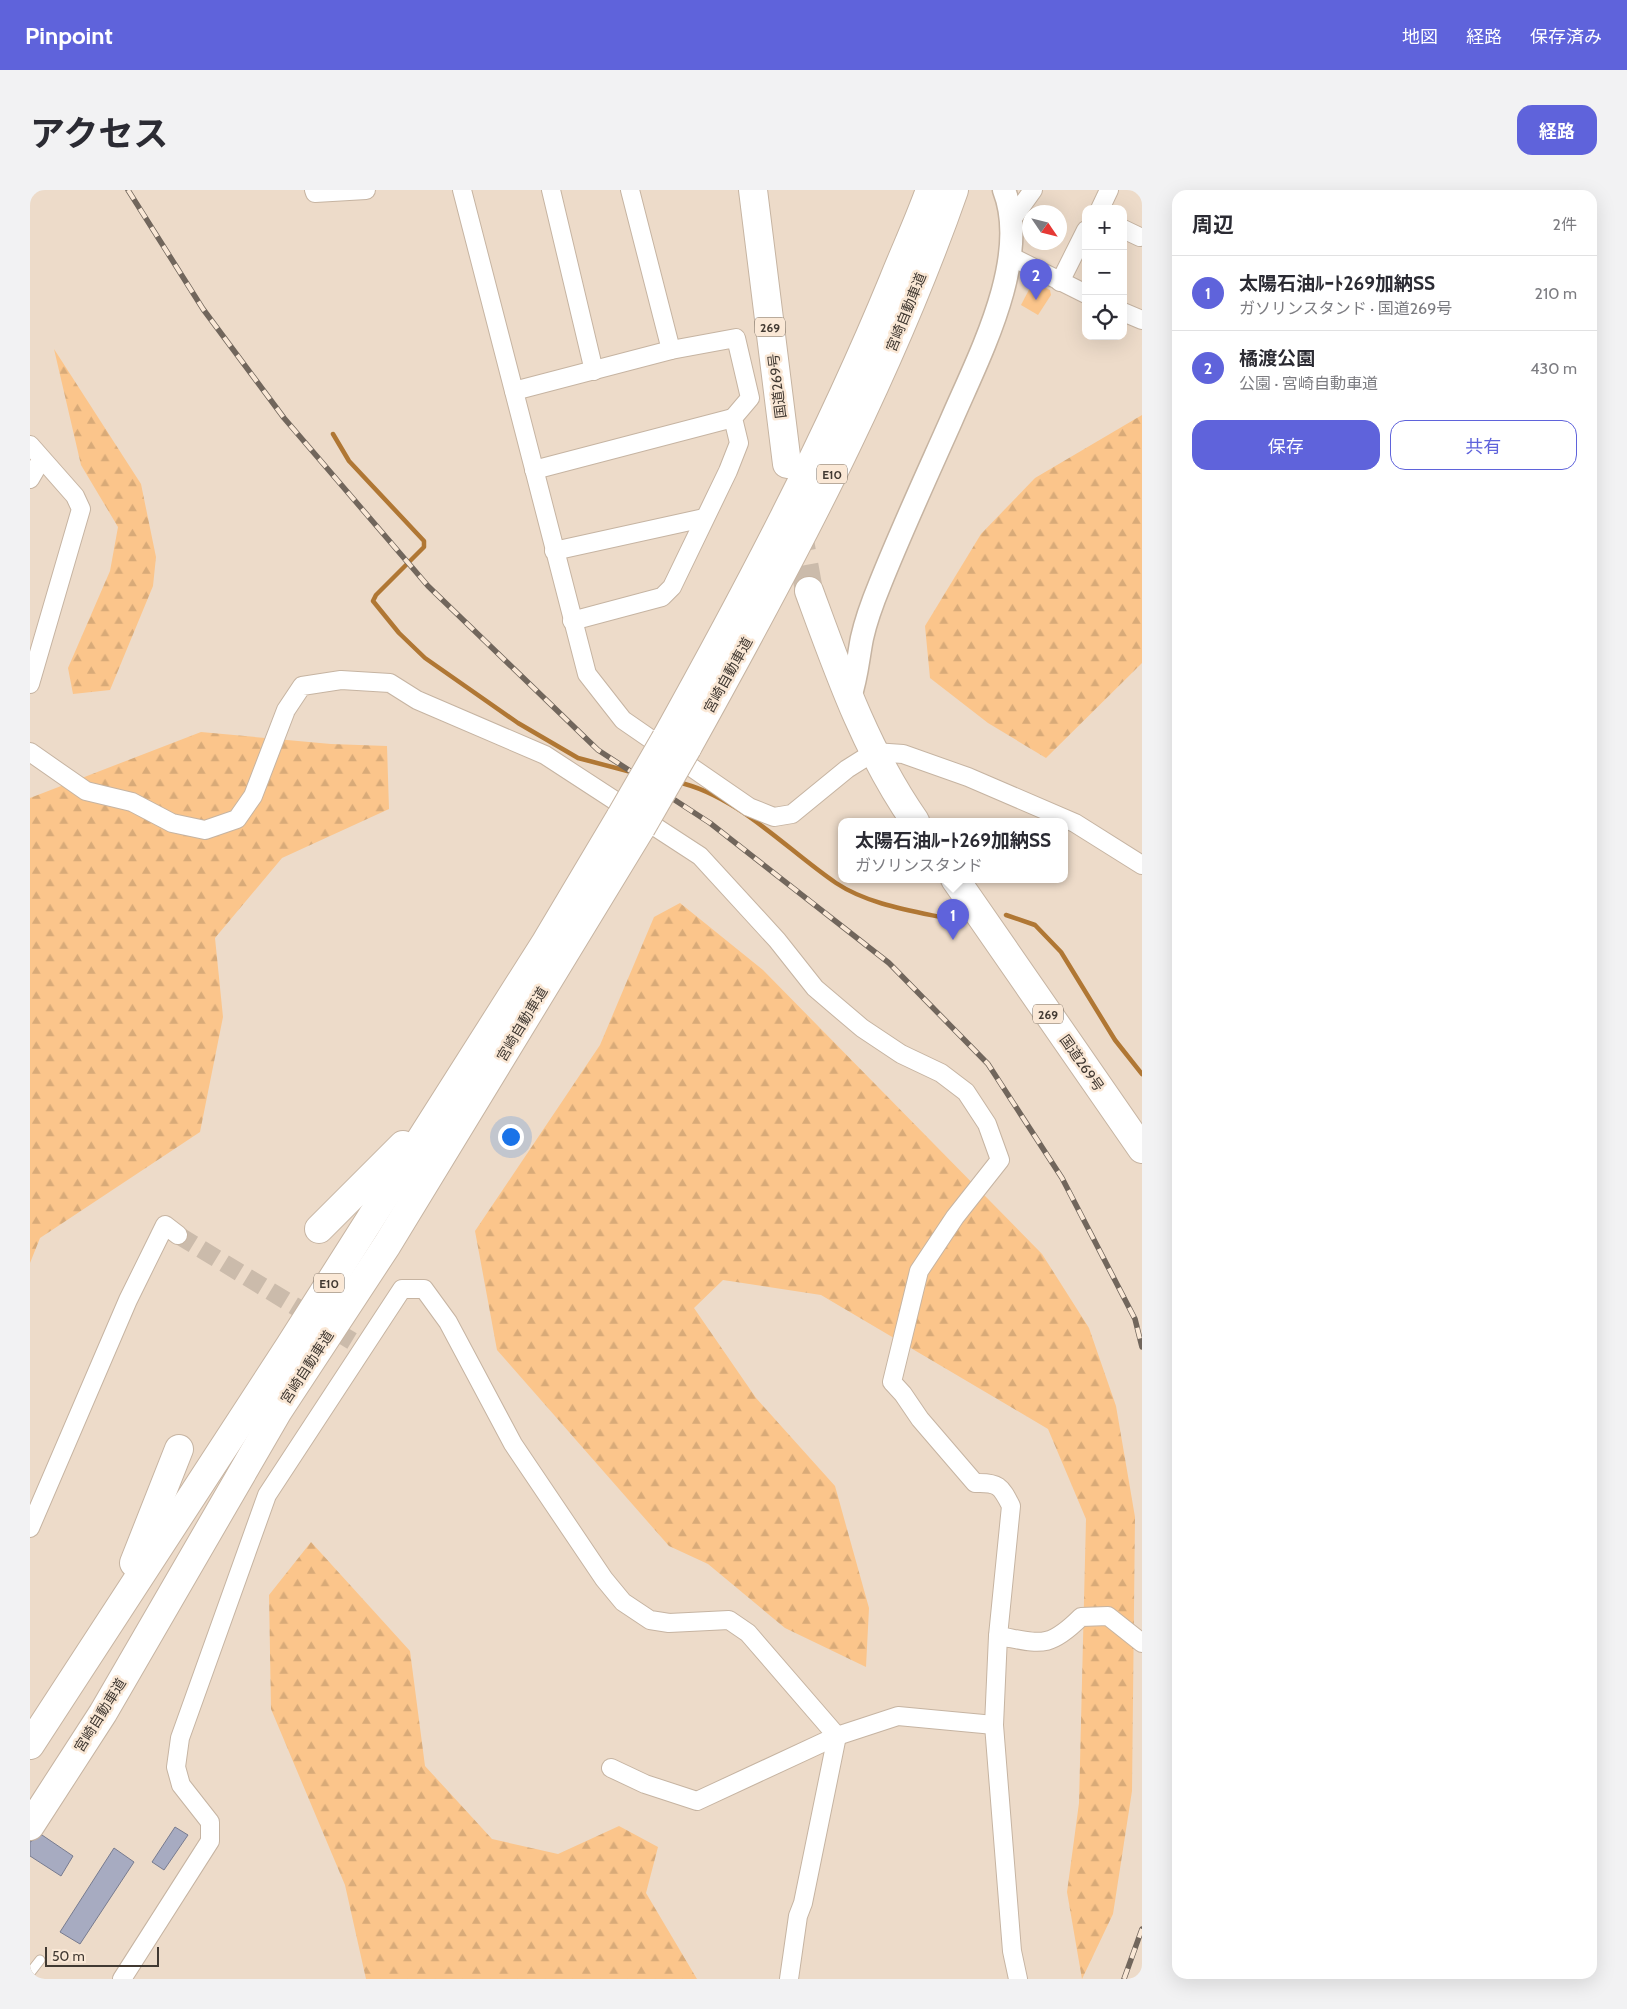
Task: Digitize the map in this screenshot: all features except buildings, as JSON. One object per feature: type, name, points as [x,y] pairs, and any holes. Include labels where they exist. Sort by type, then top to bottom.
[{"type":"highway","name":"国道269号","points":[[753,190],[786,464]]},
{"type":"highway","name":"宮崎自動車道","points":[[677,743],[738,608],[805,478],[867,343],[930,190]]},
{"type":"highway","name":"宮崎自動車道","points":[[30,1826],[103,1713],[278,1411],[397,1228],[677,743],[759,618],[825,489],[889,353],[954,190]]},
{"type":"highway","points":[[809,591],[850,697],[874,752],[913,818]]},
{"type":"highway","name":"宮崎自動車道","points":[[30,1745],[289,1347],[436,1112],[546,942],[631,822]]},
{"type":"highway","name":"国道269号","points":[[958,883],[1142,1149]]},
{"type":"highway","points":[[319,1229],[436,1112]]},
{"type":"highway","points":[[111,1620],[179,1449]]},
{"type":"street","points":[[314,190],[315,193],[366,190]]},
{"type":"street","points":[[462,190],[587,674],[623,720],[749,807],[774,817],[792,814],[846,768],[874,752],[903,754],[968,777],[1063,818]]},
{"type":"street","points":[[550,190],[594,371]]},
{"type":"street","points":[[630,190],[671,350]]},
{"type":"street","points":[[850,697],[856,679],[862,637],[880,586],[997,312],[1010,256],[1010,222],[1004,190]]},
{"type":"street","points":[[1010,222],[1033,190]]},
{"type":"street","points":[[1102,205],[1109,190]]},
{"type":"street","points":[[1127,231],[1140,237]]},
{"type":"street","points":[[1060,282],[1082,238]]},
{"type":"street","points":[[1010,256],[1082,292]]},
{"type":"street","points":[[1127,314],[1142,320]]},
{"type":"street","points":[[514,391],[671,350],[736,338],[750,398],[733,418],[534,470]]},
{"type":"street","points":[[572,621],[662,597],[672,587],[728,471],[739,443],[733,418]]},
{"type":"street","points":[[30,445],[41,460],[75,496],[81,509],[30,684]]},
{"type":"street","points":[[30,479],[41,460]]},
{"type":"street","points":[[554,551],[704,518]]},
{"type":"street","points":[[30,752],[86,791],[132,802],[172,823],[205,830],[237,818],[253,796],[286,710],[302,686],[341,680],[390,683],[417,700],[545,755],[700,856],[777,940],[814,988],[862,1028],[901,1054],[941,1073],[966,1092],[987,1124],[1000,1160],[955,1217],[919,1271],[892,1382],[903,1394],[920,1419],[975,1483],[992,1482],[1002,1489],[1011,1506],[998,1636],[994,1725],[1012,1950],[1018,1979]]},
{"type":"street","points":[[1068,820],[1142,865]]},
{"type":"street","points":[[30,1528],[128,1300],[165,1225],[178,1234]]},
{"type":"street","points":[[122,1979],[210,1840],[210,1822],[181,1785],[176,1767],[179,1748],[267,1495],[358,1345],[402,1289],[424,1289],[448,1322],[513,1444],[604,1579],[624,1602],[650,1620],[669,1623],[729,1620],[748,1633],[837,1736]]},
{"type":"street","points":[[998,1636],[1040,1643],[1062,1636],[1081,1617],[1108,1616],[1142,1643]]},
{"type":"street","points":[[611,1768],[645,1784],[698,1801],[837,1736],[898,1716],[994,1725]]},
{"type":"street","points":[[789,1979],[798,1916],[803,1903],[837,1736]]},
{"type":"lane","points":[[30,1973],[40,1960]]},
{"type":"green space","points":[[1033,282],[1050,290],[1051,295],[1038,315],[1021,305]]},
{"type":"green space","points":[[54,349],[141,484],[156,557],[153,586],[110,690],[73,694],[68,668],[110,571],[118,527],[81,465]]},
{"type":"green space","points":[[1142,415],[1142,663],[1046,758],[988,723],[930,678],[925,626],[981,534],[1035,478]]},
{"type":"green space","points":[[201,732],[331,744],[387,746],[389,809],[282,858],[215,938],[223,1017],[200,1132],[40,1238],[30,1263],[30,798]]},
{"type":"green space","points":[[680,903],[763,970],[1042,1254],[1089,1328],[1116,1406],[1135,1517],[1132,1791],[1113,1914],[1082,1979],[1067,1892],[1079,1803],[1086,1519],[1048,1429],[821,1295],[723,1280],[694,1308],[756,1398],[835,1486],[869,1608],[866,1667],[785,1628],[708,1564],[669,1546],[497,1350],[475,1231],[600,1045],[654,917]]},
{"type":"green space","points":[[311,1542],[410,1651],[425,1766],[492,1839],[558,1854],[619,1826],[658,1847],[646,1893],[697,1979],[366,1979],[345,1885],[271,1709],[269,1595]]},
{"type":"waterway","points":[[333,434],[349,461],[424,541],[424,547],[376,595],[373,601],[399,633],[425,658],[518,723],[578,758],[635,773]]},
{"type":"waterway","points":[[677,782],[720,798],[760,825],[836,883],[850,891],[865,898],[898,908],[963,922]]},
{"type":"waterway","points":[[1006,915],[1035,925],[1061,952],[1115,1040],[1142,1074]]},
{"type":"tunnel","points":[[797,524],[809,591]]},
{"type":"tunnel","points":[[178,1235],[352,1341]]},
{"type":"railway","points":[[128,190],[203,309],[284,418],[428,586],[598,750],[710,823],[889,963],[988,1064],[1062,1178],[1135,1319],[1142,1347]]},
{"type":"railway","points":[[1124,1979],[1142,1929]]},
{"type":"place","name":"橘渡公園","points":[[1036,300]]},
{"type":"place","name":"太陽石油ﾙｰﾄ269加納SS","points":[[953,940]]}]
